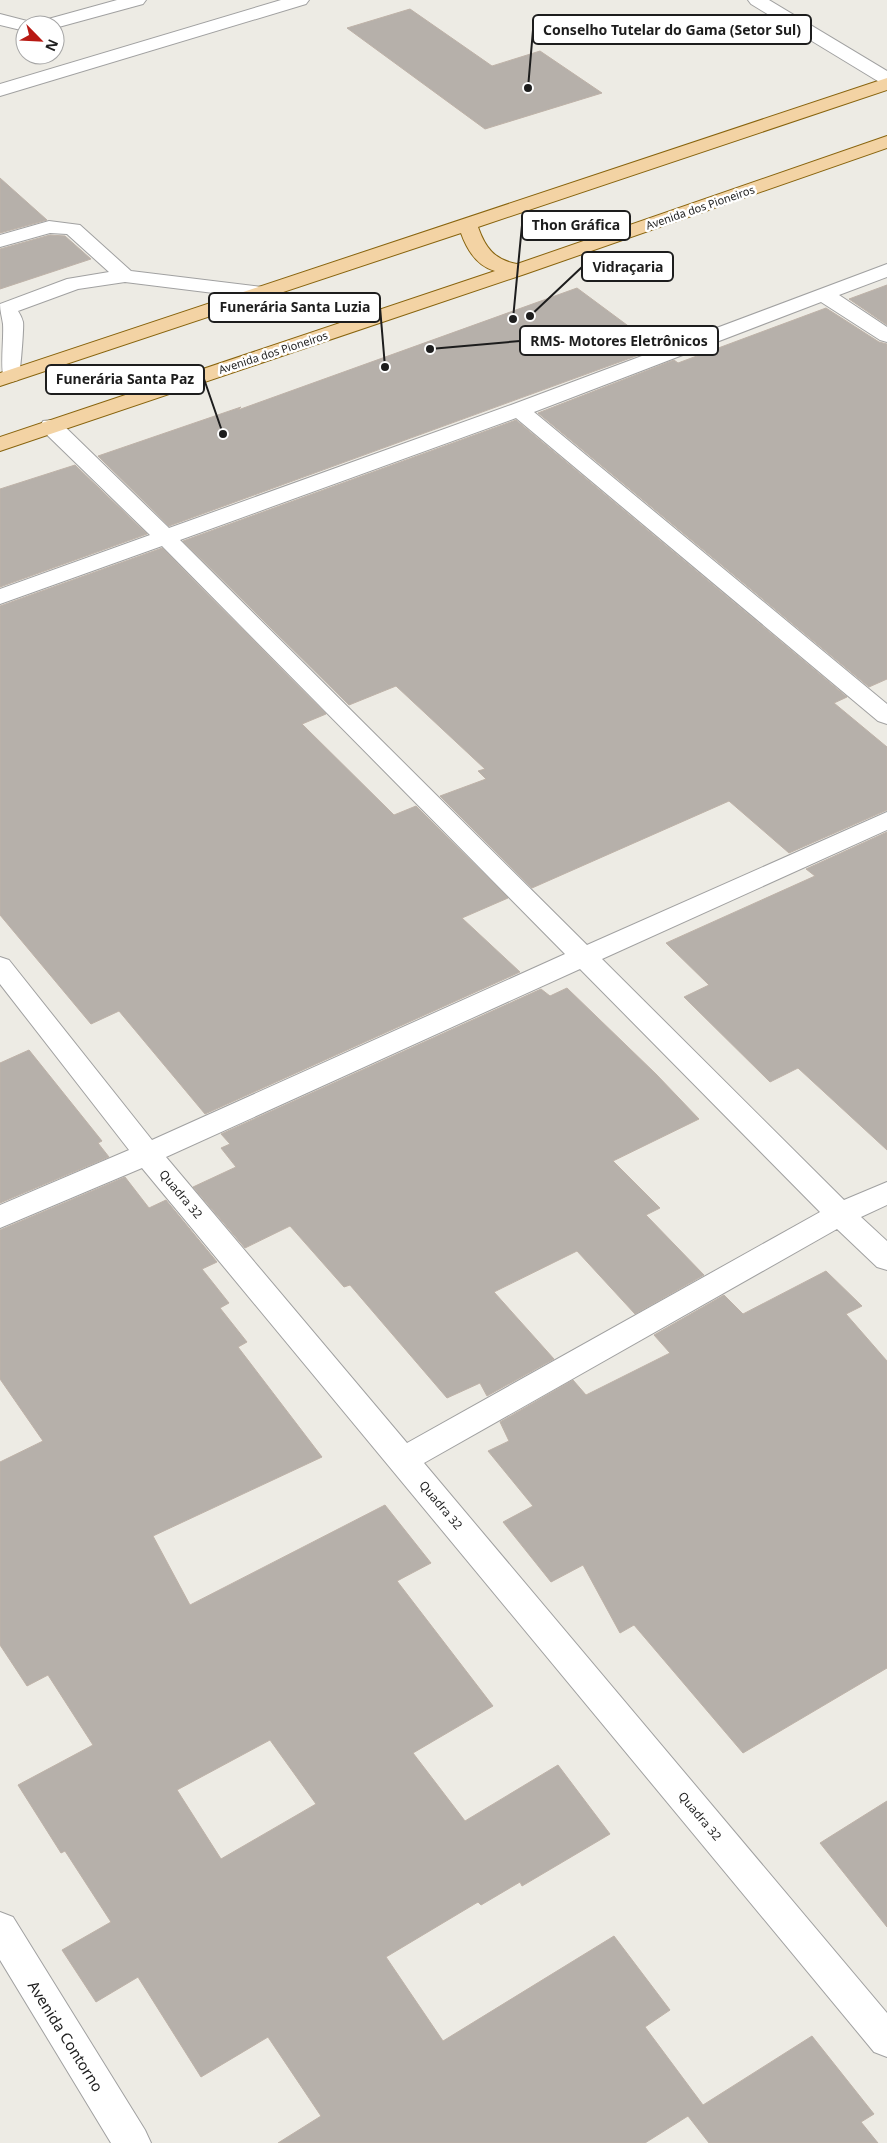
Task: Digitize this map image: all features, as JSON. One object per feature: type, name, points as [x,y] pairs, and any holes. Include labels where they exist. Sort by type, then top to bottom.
[{"type":"main road","points":[[5,378],[887,84]]},
{"type":"main road","name":"Avenida dos Pioneiros","points":[[0,444],[518,270],[887,142]]},
{"type":"main road","points":[[468,224],[473,241],[483,258],[501,268],[518,270]]},
{"type":"street","points":[[65,20],[137,0]]},
{"type":"street","points":[[0,90],[300,0]]},
{"type":"street","points":[[757,0],[887,79]]},
{"type":"street","points":[[0,19],[15,23]]},
{"type":"street","points":[[0,242],[49,226],[73,229],[124,276]]},
{"type":"street","points":[[0,598],[519,410],[887,270]]},
{"type":"street","points":[[5,378],[13,323],[3,305],[74,283],[124,276],[263,293]]},
{"type":"street","points":[[824,295],[887,336]]},
{"type":"street","points":[[519,410],[887,716]]},
{"type":"street","points":[[51,426],[586,957],[840,1214],[887,1258]]},
{"type":"street","points":[[0,1217],[147,1154],[887,820]]},
{"type":"street","name":"Quadra 32","points":[[0,966],[147,1154],[887,2040]]},
{"type":"street","points":[[403,1460],[840,1214],[887,1193]]},
{"type":"street","name":"Avenida Contorno","points":[[0,1928],[132,2143]]},
{"type":"building","points":[[410,9],[492,66],[540,51],[602,93],[485,129],[347,28]]},
{"type":"building","points":[[0,178],[47,220],[0,233]]},
{"type":"building","points":[[50,235],[65,236],[91,259],[0,289],[0,249]]},
{"type":"building","points":[[887,285],[887,325],[849,299]]},
{"type":"building","points":[[577,288],[658,348],[169,526],[98,456],[241,407],[238,410]]},
{"type":"building","points":[[826,308],[879,342],[887,344],[887,679],[869,687],[538,413],[674,360],[678,363]]},
{"type":"building","points":[[516,420],[847,697],[834,703],[887,747],[887,810],[789,853],[729,801],[532,888],[440,796],[486,779],[478,771],[485,769],[396,686],[349,705],[183,541]]},
{"type":"building","points":[[75,465],[147,534],[0,587],[0,489]]},
{"type":"building","points":[[162,548],[326,714],[302,724],[394,815],[416,806],[508,898],[462,918],[520,972],[205,1114],[119,1011],[91,1024],[0,915],[0,606]]},
{"type":"building","points":[[887,832],[887,1150],[798,1068],[770,1082],[684,997],[709,985],[666,943],[815,876],[806,869]]},
{"type":"building","points":[[567,988],[656,1074],[699,1119],[613,1161],[660,1208],[646,1215],[704,1275],[635,1314],[577,1251],[494,1292],[554,1359],[487,1396],[480,1383],[447,1398],[350,1285],[344,1287],[290,1226],[245,1248],[193,1187],[236,1167],[221,1148],[230,1144],[221,1134],[541,989],[550,996]]},
{"type":"building","points":[[29,1050],[102,1141],[98,1143],[109,1157],[0,1203],[0,1063]]},
{"type":"building","points":[[125,1177],[149,1208],[166,1200],[217,1262],[202,1269],[229,1303],[220,1308],[247,1342],[238,1347],[322,1457],[153,1536],[190,1605],[385,1505],[431,1563],[397,1581],[493,1706],[413,1753],[465,1821],[558,1765],[610,1834],[522,1886],[520,1882],[481,1905],[478,1902],[386,1957],[443,2041],[614,1936],[670,2010],[645,2027],[703,2105],[812,2036],[874,2114],[861,2122],[878,2143],[709,2143],[688,2116],[645,2143],[278,2143],[321,2116],[268,2037],[201,2077],[138,1977],[96,2002],[62,1950],[111,1922],[65,1851],[61,1853],[18,1785],[93,1745],[48,1675],[27,1686],[0,1645],[0,1462],[43,1441],[0,1379],[0,1230]],"holes":[[[270,1740],[316,1804],[221,1859],[177,1790]]]},
{"type":"building","points":[[826,1271],[862,1306],[846,1314],[887,1361],[887,1668],[743,1753],[634,1625],[620,1633],[583,1565],[551,1582],[503,1522],[533,1506],[488,1451],[509,1441],[500,1422],[573,1380],[586,1395],[670,1353],[654,1335],[724,1295],[743,1314]]},
{"type":"building","points":[[887,1801],[887,1927],[820,1843]]},
{"type":"place","name":"Conselho Tutelar do Gama (Setor Sul)","points":[[528,88]]},
{"type":"place","name":"Vidraçaria","points":[[530,316]]},
{"type":"place","name":"Thon Gráfica","points":[[513,319]]},
{"type":"place","name":"RMS- Motores Eletrônicos","points":[[430,349]]},
{"type":"place","name":"Funerária Santa Luzia","points":[[385,367]]},
{"type":"place","name":"Funerária Santa Paz","points":[[223,434]]}]
